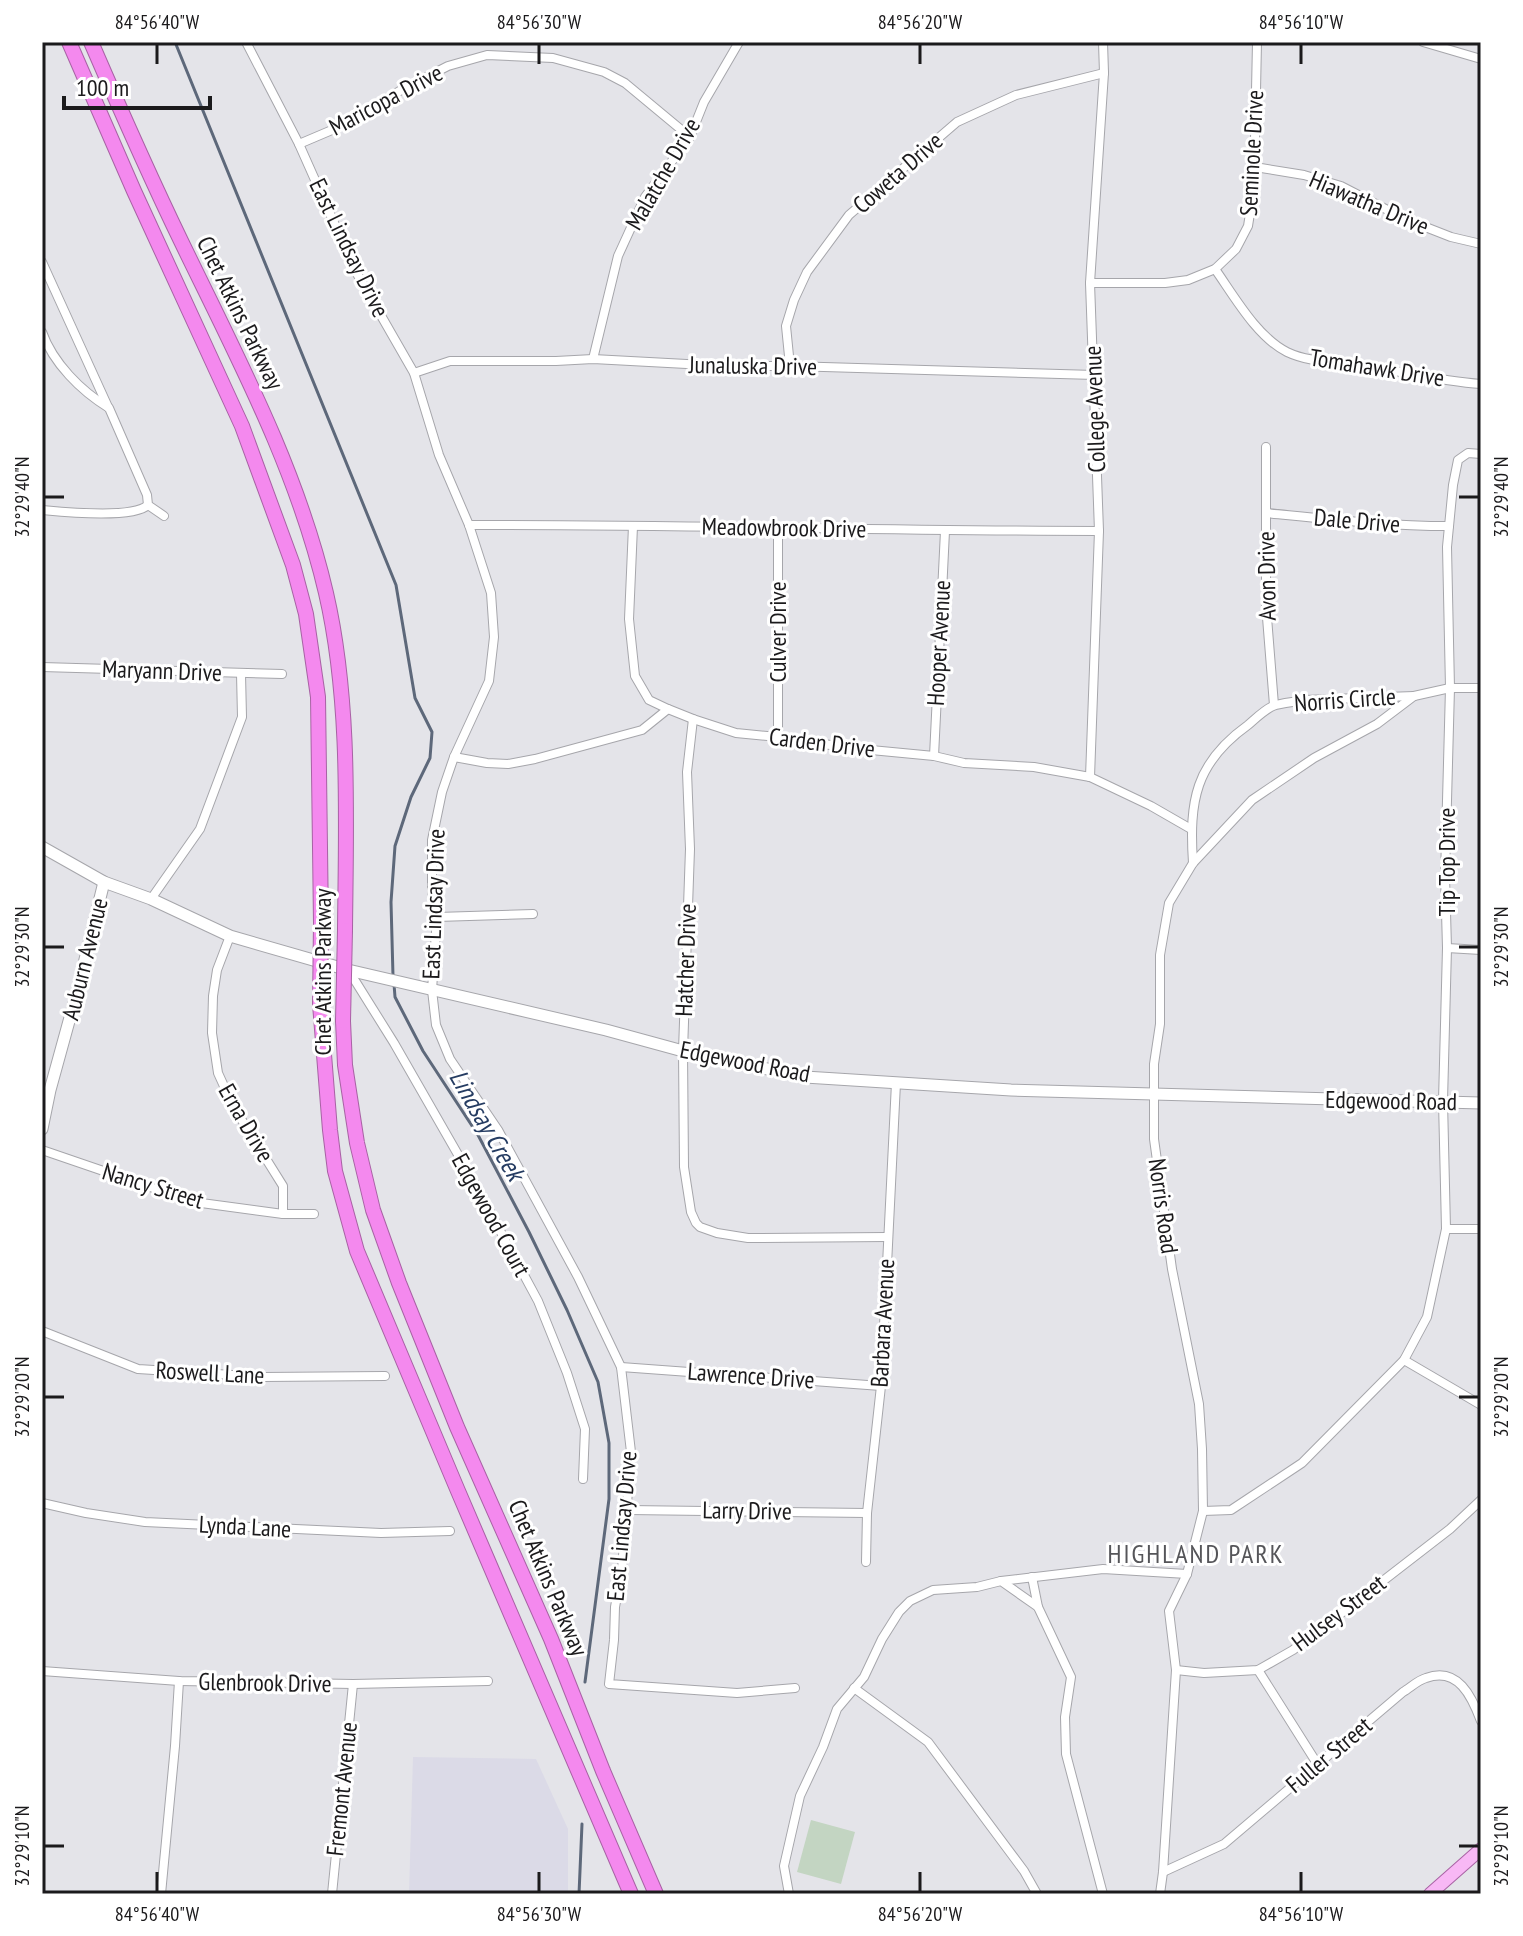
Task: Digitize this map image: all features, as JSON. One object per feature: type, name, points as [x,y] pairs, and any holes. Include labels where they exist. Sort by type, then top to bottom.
[{"type":"highway","name":"Chet Atkins Parkway","points":[[69,42],[242,426],[293,565],[306,614],[318,697],[320,1004],[330,1130],[335,1171],[357,1251],[630,1894]]},
{"type":"highway","name":"Chet Atkins Parkway","points":[[91,42],[179,238],[281,451],[326,593],[336,648],[344,737],[345,1065],[357,1143],[373,1210],[457,1427],[551,1639],[656,1894]]},
{"type":"highway","points":[[630,1831],[663,1894]]},
{"type":"main road","points":[[1430,1894],[1481,1849]]},
{"type":"street","name":"East Lindsay Drive","points":[[246,42],[299,144],[356,272],[414,373],[439,455],[469,525],[491,593],[494,637],[489,681],[454,757],[442,792],[432,840],[432,891],[437,917],[432,990],[436,1025],[450,1059],[513,1157],[578,1277],[621,1367],[631,1452],[628,1510],[609,1684],[737,1693],[795,1688]]},
{"type":"street","name":"Malatche Drive","points":[[593,359],[618,256],[645,197],[690,137],[704,102],[739,42]]},
{"type":"street","name":"College Avenue","points":[[1090,777],[1099,531],[1090,283],[1104,73],[1103,42]]},
{"type":"street","name":"Seminole Drive","points":[[1215,269],[1236,249],[1248,226],[1254,188],[1257,42]]},
{"type":"street","points":[[1423,42],[1481,59]]},
{"type":"street","name":"Maricopa Drive","points":[[299,144],[339,127],[448,66],[487,55],[553,58],[604,72],[625,83],[690,137]]},
{"type":"street","name":"Coweta Drive","points":[[790,366],[786,326],[794,300],[807,272],[849,215],[957,122],[1016,95],[1104,73]]},
{"type":"street","name":"Hiawatha Drive","points":[[1255,167],[1304,175],[1341,186],[1405,219],[1451,237],[1481,244]]},
{"type":"street","points":[[42,262],[147,495],[148,505],[164,516]]},
{"type":"street","points":[[1090,283],[1165,283],[1188,280],[1215,269]]},
{"type":"street","name":"Tomahawk Drive","points":[[1215,269],[1255,324],[1286,352],[1329,362],[1481,384]]},
{"type":"street","points":[[42,332],[56,358],[96,400],[109,408]]},
{"type":"street","name":"Junaluska Drive","points":[[414,373],[450,361],[593,359],[711,366],[1095,375]]},
{"type":"street","name":"Avon Drive","points":[[1266,447],[1266,605],[1274,705]]},
{"type":"street","name":"Tip Top Drive","points":[[1203,1511],[1231,1510],[1302,1463],[1404,1360],[1427,1317],[1446,1229],[1443,1101],[1450,688],[1447,547],[1458,460],[1468,453],[1481,454]]},
{"type":"street","points":[[42,510],[132,513],[148,505]]},
{"type":"street","name":"Dale Drive","points":[[1266,513],[1413,526],[1449,526]]},
{"type":"street","name":"Meadowbrook Drive","points":[[469,525],[1099,531]]},
{"type":"street","points":[[454,757],[508,764],[535,759],[642,730],[668,709],[649,700],[635,676],[629,619],[633,526]]},
{"type":"street","name":"Culver Drive","points":[[778,527],[778,737]]},
{"type":"street","name":"Hooper Avenue","points":[[934,756],[945,531]]},
{"type":"street","name":"Maryann Drive","points":[[42,667],[282,674]]},
{"type":"street","points":[[151,899],[200,829],[242,717],[241,674]]},
{"type":"street","name":"Norris Road","points":[[1160,1894],[1176,1670],[1169,1611],[1187,1574],[1203,1511],[1199,1404],[1172,1269],[1154,1139],[1153,1093],[1160,1024],[1160,955],[1169,903],[1193,863],[1252,800],[1314,758],[1377,724],[1414,696],[1450,688],[1481,688]]},
{"type":"street","name":"Norris Circle","points":[[1193,863],[1193,805],[1203,774],[1230,738],[1274,705],[1304,700],[1414,696]]},
{"type":"street","name":"Carden Drive","points":[[668,709],[736,733],[934,756],[964,763],[1034,767],[1090,777],[1191,829]]},
{"type":"street","name":"Hatcher Drive","points":[[693,719],[687,772],[690,849],[683,1051],[684,1167],[691,1212],[700,1227],[748,1238],[887,1237]]},
{"type":"street","name":"Edgewood Road","points":[[42,847],[104,882],[151,899],[230,936],[348,970],[683,1051],[805,1077],[1011,1090],[1481,1103]]},
{"type":"street","name":"Auburn Avenue","points":[[42,1129],[104,882]]},
{"type":"street","points":[[437,917],[533,914]]},
{"type":"street","name":"Erna Drive","points":[[230,936],[217,970],[213,996],[212,1033],[218,1073],[233,1106],[283,1186],[283,1214]]},
{"type":"street","points":[[1447,948],[1481,950]]},
{"type":"street","name":"Edgewood Court","points":[[348,970],[394,1043],[538,1301],[567,1373],[585,1429],[583,1479]]},
{"type":"street","name":"Barbara Avenue","points":[[866,1562],[867,1513],[881,1386],[896,1083]]},
{"type":"street","name":"Nancy Street","points":[[42,1150],[194,1202],[283,1214],[314,1214]]},
{"type":"street","points":[[1446,1229],[1481,1229]]},
{"type":"street","name":"Roswell Lane","points":[[42,1331],[138,1369],[263,1377],[385,1376]]},
{"type":"street","points":[[1404,1360],[1481,1405]]},
{"type":"street","name":"Lawrence Drive","points":[[621,1367],[881,1386]]},
{"type":"street","name":"Hulsey Street","points":[[1176,1670],[1204,1673],[1258,1670],[1293,1650],[1450,1529],[1481,1500]]},
{"type":"street","name":"Lynda Lane","points":[[42,1503],[145,1522],[381,1533],[450,1531]]},
{"type":"street","name":"Larry Drive","points":[[628,1510],[867,1513]]},
{"type":"street","points":[[789,1894],[784,1866],[800,1796],[837,1709],[864,1677],[882,1639],[910,1601],[933,1590],[977,1587],[1001,1581],[1103,1569],[1187,1574]]},
{"type":"street","points":[[1032,1577],[1038,1607],[1071,1677],[1065,1717],[1066,1754],[1103,1894]]},
{"type":"street","points":[[1001,1581],[1038,1607]]},
{"type":"street","points":[[1258,1670],[1318,1765]]},
{"type":"street","name":"Glenbrook Drive","points":[[42,1671],[179,1681],[353,1684],[488,1681]]},
{"type":"street","name":"Fuller Street","points":[[1163,1872],[1224,1844],[1403,1692],[1426,1677],[1444,1676],[1461,1683],[1481,1721]]},
{"type":"street","points":[[161,1894],[179,1681]]},
{"type":"street","name":"Fremont Avenue","points":[[332,1894],[353,1684]]},
{"type":"street","points":[[854,1688],[928,1742],[1015,1858],[1037,1894]]},
{"type":"shaded area","points":[[413,1757],[536,1759],[568,1829],[568,1894],[409,1894]]},
{"type":"green space","points":[[811,1820],[855,1832],[841,1884],[797,1872]]},
{"type":"waterway","points":[[175,42],[396,585],[415,698],[432,732],[430,758],[411,797],[395,846],[391,902],[393,976]]},
{"type":"waterway","name":"Lindsay Creek","points":[[394,984],[395,997],[423,1051],[478,1135],[529,1232],[598,1382],[609,1443],[609,1499],[585,1682]]},
{"type":"waterway","name":"Lindsay Creek","points":[[579,1894],[582,1824]]},
{"type":"district","name":"HIGHLAND PARK","points":[[1196,1554]]}]
